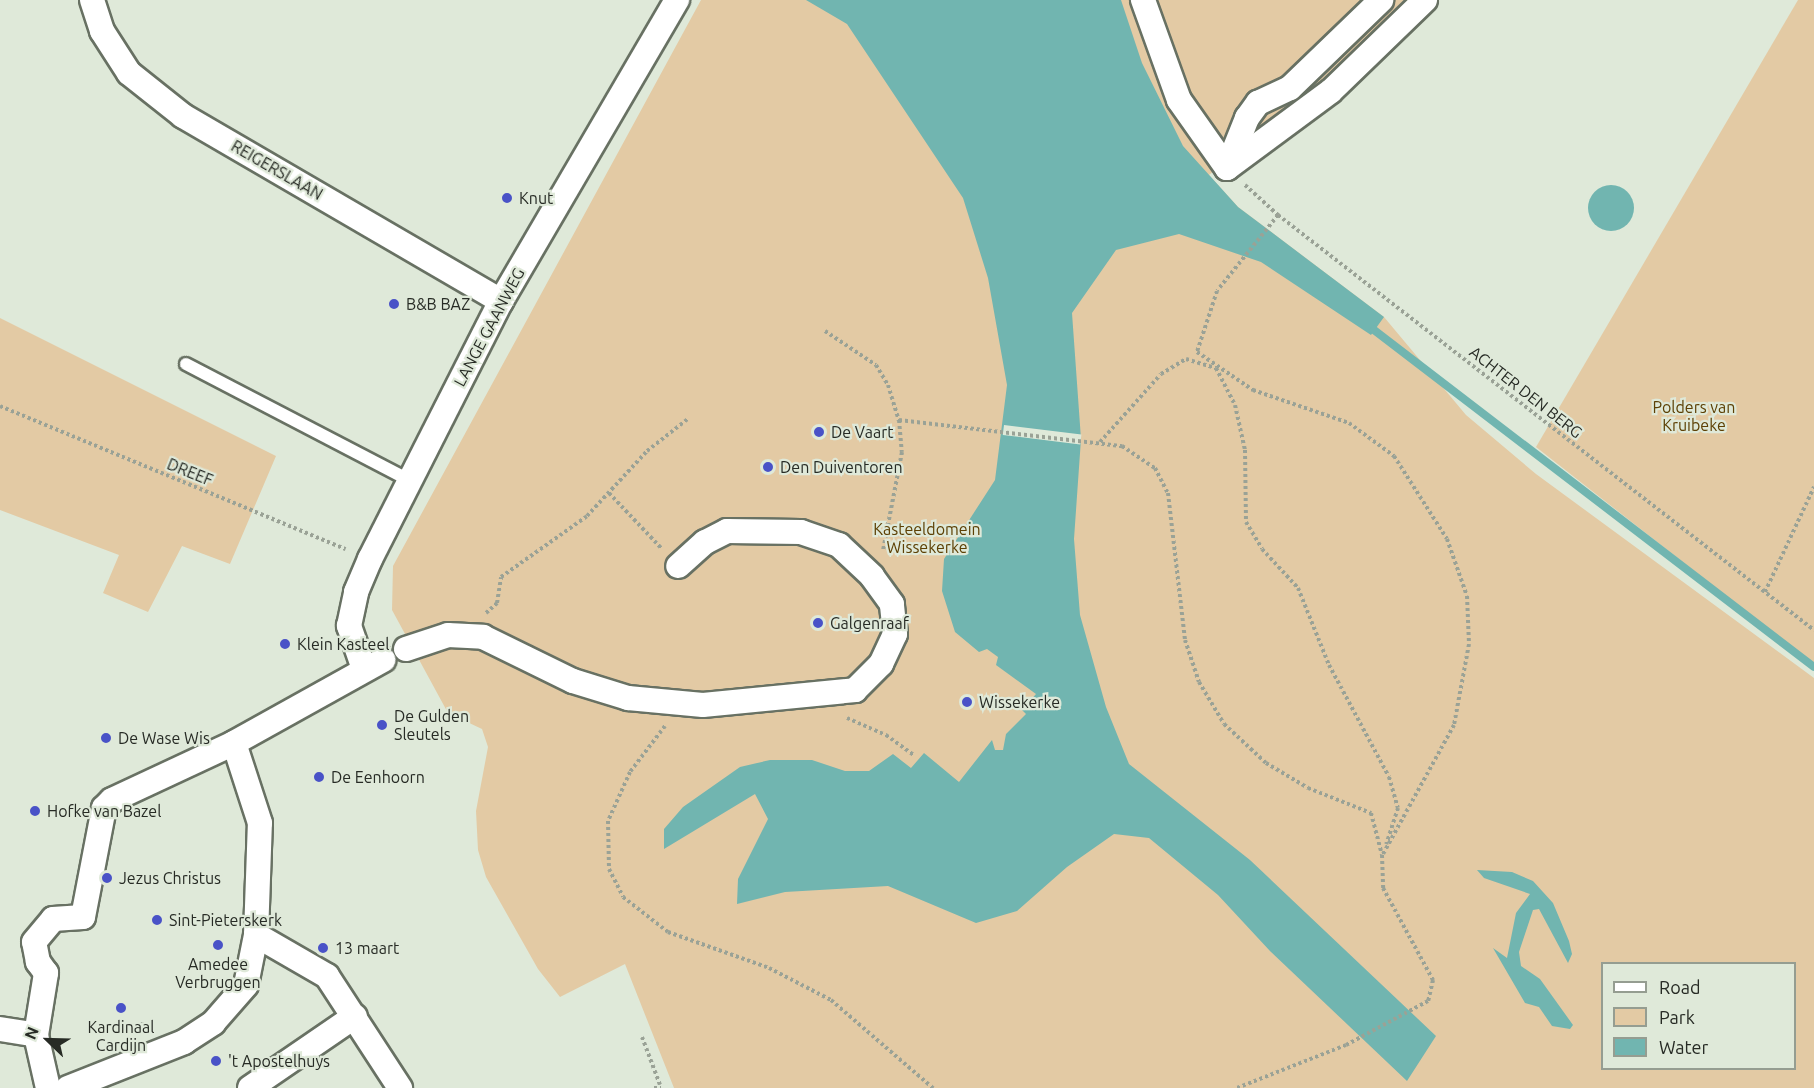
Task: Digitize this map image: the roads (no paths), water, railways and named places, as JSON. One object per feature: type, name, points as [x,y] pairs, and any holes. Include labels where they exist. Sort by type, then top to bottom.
[{"type":"street","name":"REIGERSLAAN","points":[[92,0],[102,31],[129,73],[183,116],[501,301]]},
{"type":"street","name":"LANGE GAANWEG","points":[[234,743],[373,665],[349,626],[356,592],[370,559],[408,480],[501,301],[677,0]]},
{"type":"street","points":[[1143,0],[1179,100],[1227,168]]},
{"type":"street","points":[[1227,168],[1246,118],[1258,104],[1290,88],[1381,0]]},
{"type":"street","points":[[1227,168],[1331,91],[1425,0]]},
{"type":"street","points":[[406,649],[448,635],[483,637],[573,681],[628,699],[682,704],[750,701],[855,690],[881,664],[895,634],[892,604],[872,576],[839,545],[801,532],[727,531],[671,559]]},
{"type":"street","points":[[48,1088],[36,1035],[46,974],[38,962],[34,942],[53,919],[83,917],[104,808],[142,785],[234,743],[260,823],[256,935],[246,985],[213,1023],[184,1042],[68,1088]]},
{"type":"street","points":[[256,935],[327,976],[356,1016],[400,1088]]},
{"type":"street","points":[[250,1088],[356,1016]]},
{"type":"street","points":[[0,1029],[36,1035]]},
{"type":"lane","points":[[186,364],[408,480]]},
{"type":"water","points":[[806,0],[1121,0],[1142,63],[1183,146],[1238,207],[1384,317],[1371,335],[1261,262],[1179,234],[1116,250],[1072,313],[1081,439],[1074,539],[1080,615],[1106,707],[1129,764],[1250,860],[1436,1036],[1407,1081],[1270,951],[1218,895],[1149,838],[1114,834],[1067,867],[1017,911],[976,923],[888,886],[785,892],[737,904],[738,879],[768,819],[755,794],[664,849],[664,829],[683,807],[740,767],[770,760],[812,760],[845,771],[869,771],[893,754],[911,768],[924,753],[959,782],[992,740],[995,750],[1003,750],[1006,734],[1026,714],[1022,710],[1036,694],[996,665],[998,657],[987,649],[979,652],[955,632],[942,591],[944,559],[995,480],[1007,385],[988,278],[963,198],[847,24]]},
{"type":"water","points":[[1611,185],[1627,192],[1634,208],[1627,224],[1611,231],[1595,224],[1588,208],[1595,192]]},
{"type":"water","points":[[1477,870],[1512,872],[1533,881],[1553,903],[1569,941],[1572,954],[1568,963],[1539,909],[1533,910],[1519,952],[1521,966],[1540,979],[1573,1025],[1570,1029],[1552,1026],[1539,1007],[1525,1003],[1493,948],[1507,958],[1516,913],[1530,894],[1484,878]]},
{"type":"waterway","points":[[1374,330],[1814,667]]},
{"type":"place","name":"Knut","points":[[507,198]]},
{"type":"place","name":"B&B BAZ","points":[[394,304]]},
{"type":"place","name":"De Vaart","points":[[819,432]]},
{"type":"place","name":"Den Duiventoren","points":[[768,467]]},
{"type":"place","name":"Galgenraaf","points":[[818,623]]},
{"type":"place","name":"Klein Kasteel","points":[[285,644]]},
{"type":"place","name":"Wissekerke","points":[[967,702]]},
{"type":"place","name":"De Gulden Sleutels","points":[[382,725]]},
{"type":"place","name":"De Wase Wis","points":[[106,738]]},
{"type":"place","name":"De Eenhoorn","points":[[319,777]]},
{"type":"place","name":"Hofke van Bazel","points":[[35,811]]},
{"type":"place","name":"Jezus Christus","points":[[107,878]]},
{"type":"place","name":"Sint-Pieterskerk","points":[[157,920]]},
{"type":"place","name":"Amedee Verbruggen","points":[[218,945]]},
{"type":"place","name":"13 maart","points":[[323,948]]},
{"type":"place","name":"Kardinaal Cardijn","points":[[121,1008]]},
{"type":"place","name":"'t Apostelhuys","points":[[216,1061]]},
{"type":"park label","name":"Polders van Kruibeke","points":[[1694,416]]},
{"type":"park label","name":"Kasteeldomein Wissekerke","points":[[927,538]]}]
